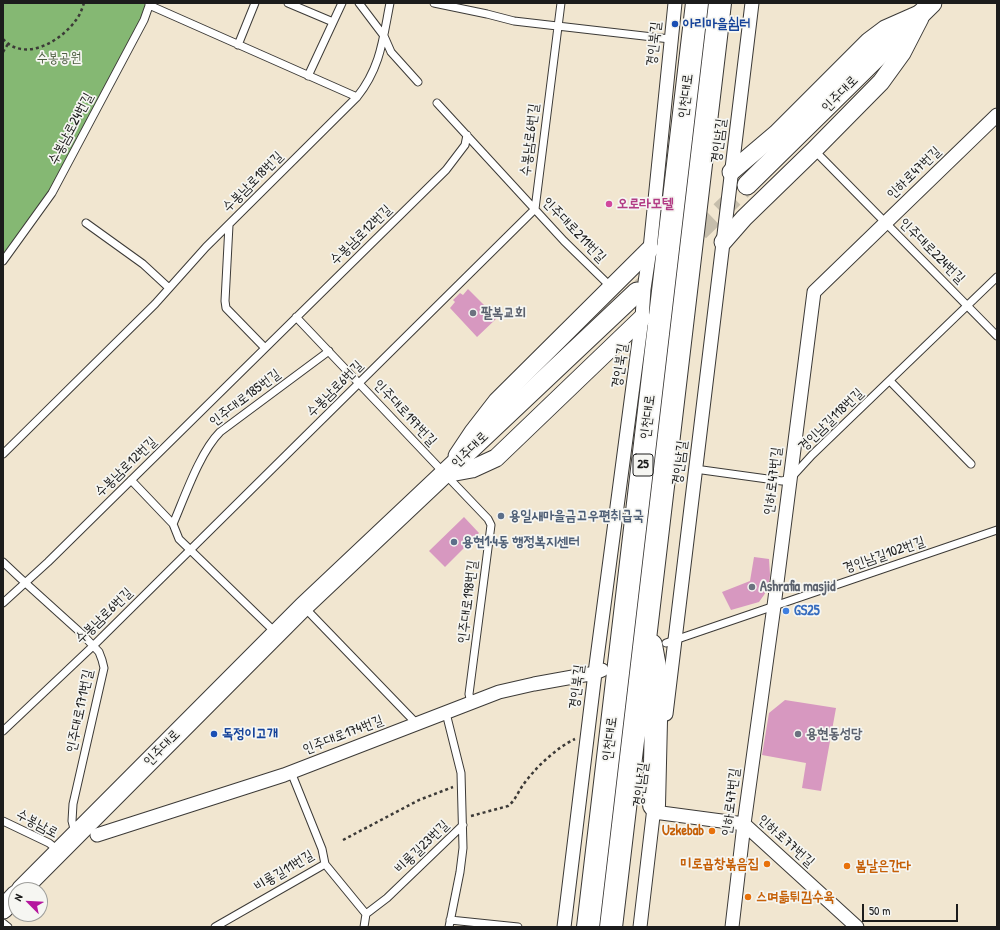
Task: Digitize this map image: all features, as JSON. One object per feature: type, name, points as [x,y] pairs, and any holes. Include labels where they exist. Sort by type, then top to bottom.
[{"type":"highway","name":"인천대로","points":[[588,927],[697,3]]},
{"type":"highway","name":"인천대로","points":[[611,927],[720,3]]},
{"type":"highway","points":[[647,622],[657,678],[654,808]]},
{"type":"main road","name":"인주대로","points":[[747,185],[927,8]]},
{"type":"main road","name":"인주대로","points":[[29,882],[68,842],[94,827],[303,606],[637,292]]},
{"type":"street","name":"경인북길","points":[[564,927],[588,732],[598,672],[642,318],[670,39],[675,3]]},
{"type":"street","name":"경인남길","points":[[640,927],[654,808],[670,641],[695,469],[752,3]]},
{"type":"street","points":[[731,172],[777,133],[869,41],[885,29],[927,8]]},
{"type":"street","points":[[723,242],[744,218],[814,150],[880,82],[902,53],[927,8]]},
{"type":"street","name":"인하로47번길","points":[[732,927],[744,824],[774,606],[814,292],[997,115]]},
{"type":"street","points":[[445,474],[473,432],[497,401],[650,250]]},
{"type":"street","points":[[445,474],[472,469],[496,458],[642,318]]},
{"type":"street","name":"인주대로174번길","points":[[94,827],[291,772],[499,692],[598,672]]},
{"type":"street","name":"인하로77번길","points":[[654,808],[744,824],[857,927]]},
{"type":"lane","points":[[238,44],[255,3]]},
{"type":"lane","points":[[288,3],[333,22]]},
{"type":"lane","points":[[308,76],[342,3]]},
{"type":"lane","points":[[359,3],[384,36],[391,52],[418,82]]},
{"type":"lane","name":"수봉남로18번길","points":[[3,454],[169,288],[206,247],[357,96],[374,70],[380,55],[390,3]]},
{"type":"lane","points":[[434,3],[514,21],[670,39]]},
{"type":"lane","name":"수봉남로6번길","points":[[3,731],[191,550],[535,209],[562,3]]},
{"type":"lane","points":[[149,4],[308,76],[357,96]]},
{"type":"lane","name":"수봉남로24번길","points":[[3,261],[52,193],[144,20],[149,4]]},
{"type":"lane","name":"인주대로211번길","points":[[437,102],[564,241],[611,287]]},
{"type":"lane","name":"수봉남로12번길","points":[[3,603],[24,582],[48,562],[446,170],[465,145],[467,135]]},
{"type":"lane","name":"인주대로224번길","points":[[814,150],[997,336]]},
{"type":"lane","points":[[86,223],[143,264],[169,288]]},
{"type":"lane","points":[[229,225],[225,301],[226,308],[265,348]]},
{"type":"lane","name":"경인남길118번길","points":[[790,479],[827,441],[997,277]]},
{"type":"lane","name":"인주대로197번길","points":[[296,317],[445,474]]},
{"type":"lane","name":"인주대로185번길","points":[[173,524],[212,440],[220,432],[329,351]]},
{"type":"lane","points":[[890,381],[971,464]]},
{"type":"lane","points":[[695,469],[782,481],[790,479]]},
{"type":"lane","name":"인주대로198번길","points":[[445,474],[488,519],[491,526],[469,694],[471,703]]},
{"type":"lane","points":[[131,480],[173,524],[179,538],[277,633]]},
{"type":"lane","name":"경인남길102번길","points":[[670,641],[997,530]]},
{"type":"lane","name":"인주대로171번길","points":[[3,562],[82,634],[100,656],[104,668],[73,804],[72,821],[68,842]]},
{"type":"lane","points":[[303,606],[417,724]]},
{"type":"lane","points":[[446,713],[461,773],[463,825]]},
{"type":"lane","name":"비룡길11번길","points":[[215,927],[325,864],[322,849],[291,772]]},
{"type":"lane","name":"수봉남로","points":[[3,820],[49,843],[68,842]]},
{"type":"lane","name":"비룡길23번길","points":[[366,914],[387,898],[463,825]]},
{"type":"lane","name":"비룡길23번길","points":[[449,924],[460,872],[463,848],[463,825]]},
{"type":"lane","points":[[325,864],[366,914],[364,927]]},
{"type":"lane","points":[[3,923],[8,927]]},
{"type":"lane","points":[[449,924],[518,927]]},
{"type":"path","points":[[3,39],[8,44],[24,50],[37,48],[53,41],[66,31],[76,20],[84,3]]},
{"type":"path","points":[[3,52],[8,44]]},
{"type":"path","points":[[462,816],[471,816],[508,806],[528,779],[553,753],[565,744],[588,732]]},
{"type":"path","points":[[343,840],[419,800],[461,784]]},
{"type":"green space","name":"수봉공원","points":[[3,3],[149,3],[51,192],[3,257]]},
{"type":"building","name":"팔복교회","points":[[468,289],[497,318],[477,337],[450,308],[455,302],[453,300],[460,293],[463,295]]},
{"type":"building","name":"용현1·4동 행정복지센터","points":[[464,517],[479,533],[445,567],[429,551]]},
{"type":"building","name":"Ashrafia masjid","points":[[754,557],[769,559],[769,586],[759,602],[731,610],[722,592],[750,581]]},
{"type":"building","name":"용현동성당","points":[[785,700],[836,708],[821,791],[802,788],[806,763],[762,755],[769,713]]},
{"type":"tunnel","points":[[637,292],[747,185]]},
{"type":"place","name":"아리마을쉼터","points":[[675,24]]},
{"type":"place","name":"오로라모텔","points":[[609,204]]},
{"type":"place","name":"팔복교회","points":[[473,313]]},
{"type":"place","name":"용일새마을금고우편취급국","points":[[501,516]]},
{"type":"place","name":"용현1·4동 행정복지센터","points":[[454,542]]},
{"type":"place","name":"Ashrafia masjid","points":[[752,587]]},
{"type":"place","name":"GS25","points":[[786,611]]},
{"type":"place","name":"독정이고개","points":[[214,734]]},
{"type":"place","name":"용현동성당","points":[[798,734]]},
{"type":"place","name":"Uzkebab","points":[[712,831]]},
{"type":"place","name":"미로곱창볶음집","points":[[767,864]]},
{"type":"place","name":"봄날은간다","points":[[847,866]]},
{"type":"place","name":"스며듦튀김수육","points":[[748,897]]}]
